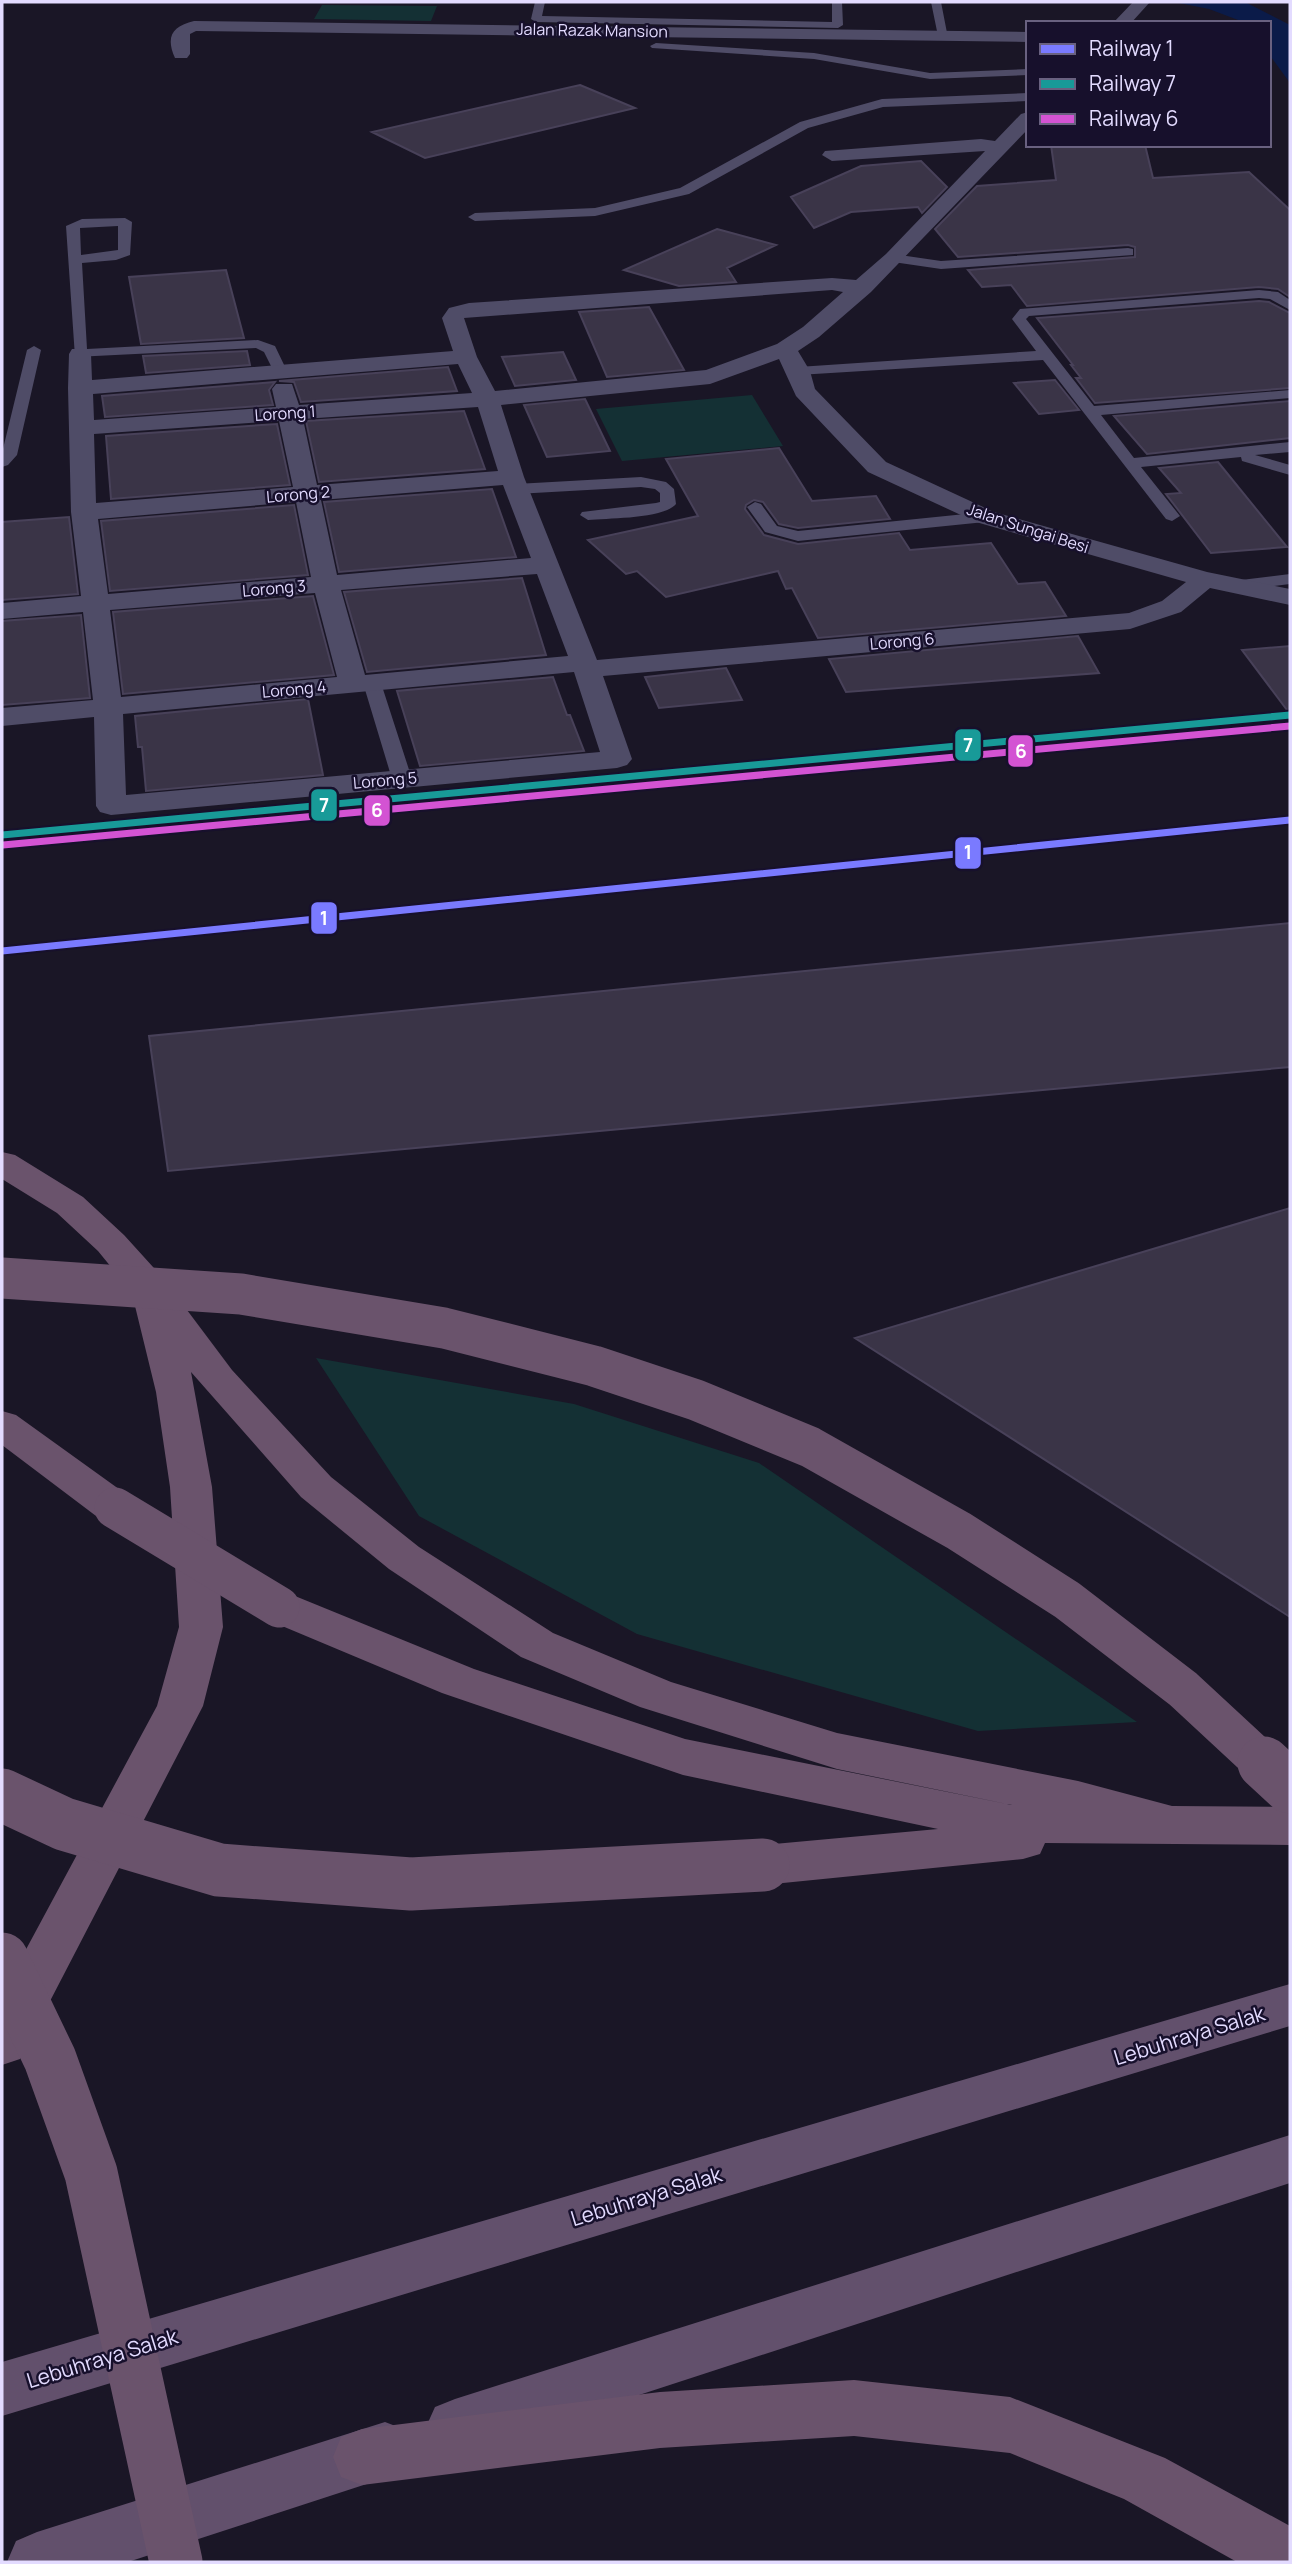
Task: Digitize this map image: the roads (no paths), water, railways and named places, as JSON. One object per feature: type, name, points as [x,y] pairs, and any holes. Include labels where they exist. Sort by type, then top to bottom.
[{"type":"highway","points":[[2,1163],[70,1205],[111,1243],[149,1287],[218,1380],[316,1487],[404,1558],[537,1645],[656,1695],[837,1751],[1078,1800],[1171,1825]]},
{"type":"highway","points":[[2,1278],[241,1294],[444,1328],[594,1366],[696,1400],[810,1447],[959,1531],[1067,1600],[1184,1689],[1290,1787]]},
{"type":"highway","points":[[2,2043],[180,1706],[201,1628],[191,1487],[178,1406],[149,1287]]},
{"type":"highway","points":[[2,1425],[115,1508],[279,1606],[458,1681],[683,1756],[1005,1824],[1290,1826]]},
{"type":"highway","points":[[2,1795],[64,1824],[219,1870],[411,1884],[763,1865],[1171,1825]]},
{"type":"highway","points":[[2,1959],[50,2059],[91,2173],[176,2562]]},
{"type":"highway","name":"Lebuhraya Salak","points":[[2,2389],[1290,2004]]},
{"type":"highway","points":[[37,2562],[1290,2159]]},
{"type":"highway","points":[[362,2457],[660,2420],[854,2408],[1010,2425],[1144,2478],[1269,2547],[1290,2562]]},
{"type":"street","points":[[1123,21],[1139,5]]},
{"type":"street","name":"Jalan Razak Mansion","points":[[181,54],[181,31],[194,26],[767,22],[944,36],[1026,37]]},
{"type":"street","points":[[487,399],[710,377],[785,349],[811,332],[863,287],[1026,120]]},
{"type":"street","points":[[832,155],[981,145],[999,147]]},
{"type":"street","points":[[586,666],[514,483],[487,399],[466,357],[453,317],[469,310],[832,284],[863,287]]},
{"type":"street","name":"Jalan Sungai Besi","points":[[785,349],[798,371],[804,391],[877,467],[985,517],[1062,541],[1204,579],[1290,597]]},
{"type":"street","points":[[80,354],[84,512],[108,706]]},
{"type":"street","points":[[80,388],[466,357]]},
{"type":"street","points":[[280,371],[326,583],[363,683]]},
{"type":"street","name":"Lorong 1","points":[[83,428],[487,399]]},
{"type":"street","name":"Lorong 2","points":[[84,512],[306,494],[514,483]]},
{"type":"street","name":"Lorong 3","points":[[2,611],[547,565]]},
{"type":"street","name":"Lorong 6","points":[[586,666],[1130,621],[1158,614],[1181,603],[1204,579]]},
{"type":"street","name":"Lorong 4","points":[[2,717],[363,683],[586,666]]},
{"type":"street","name":"Lorong 5","points":[[108,706],[111,806],[617,759],[586,666]]},
{"type":"lane","points":[[540,2],[536,19],[838,25],[837,2]]},
{"type":"lane","points":[[936,2],[944,36]]},
{"type":"lane","points":[[656,46],[814,56],[930,76],[1026,72]]},
{"type":"lane","points":[[475,217],[595,212],[684,191],[804,125],[882,103],[1026,97]]},
{"type":"lane","points":[[893,258],[941,265],[1128,252]]},
{"type":"lane","points":[[74,260],[80,354],[258,344],[270,349],[280,371]]},
{"type":"lane","points":[[1172,516],[1019,319],[1025,312],[1259,294],[1273,295],[1290,306]]},
{"type":"lane","points":[[2,462],[9,455],[34,350]]},
{"type":"lane","points":[[798,371],[1045,355]]},
{"type":"lane","points":[[1091,411],[1290,394]]},
{"type":"lane","points":[[1130,463],[1290,447]]},
{"type":"lane","points":[[1230,453],[1290,470]]},
{"type":"lane","points":[[514,483],[641,482],[660,485],[668,492],[668,504],[660,508],[588,515]]},
{"type":"lane","points":[[755,507],[771,529],[797,536],[985,517]]},
{"type":"lane","points":[[1241,585],[1290,579]]},
{"type":"lane","points":[[363,683],[402,779]]},
{"type":"water","points":[[1174,2],[1245,2],[1290,25],[1290,83],[1271,57],[1271,21],[1241,21],[1209,9]]},
{"type":"rail line","name":"7","points":[[2,835],[1290,715]]},
{"type":"rail line","name":"6","points":[[3,845],[1290,726]]},
{"type":"rail line","name":"1","points":[[2,951],[1290,820]]}]
